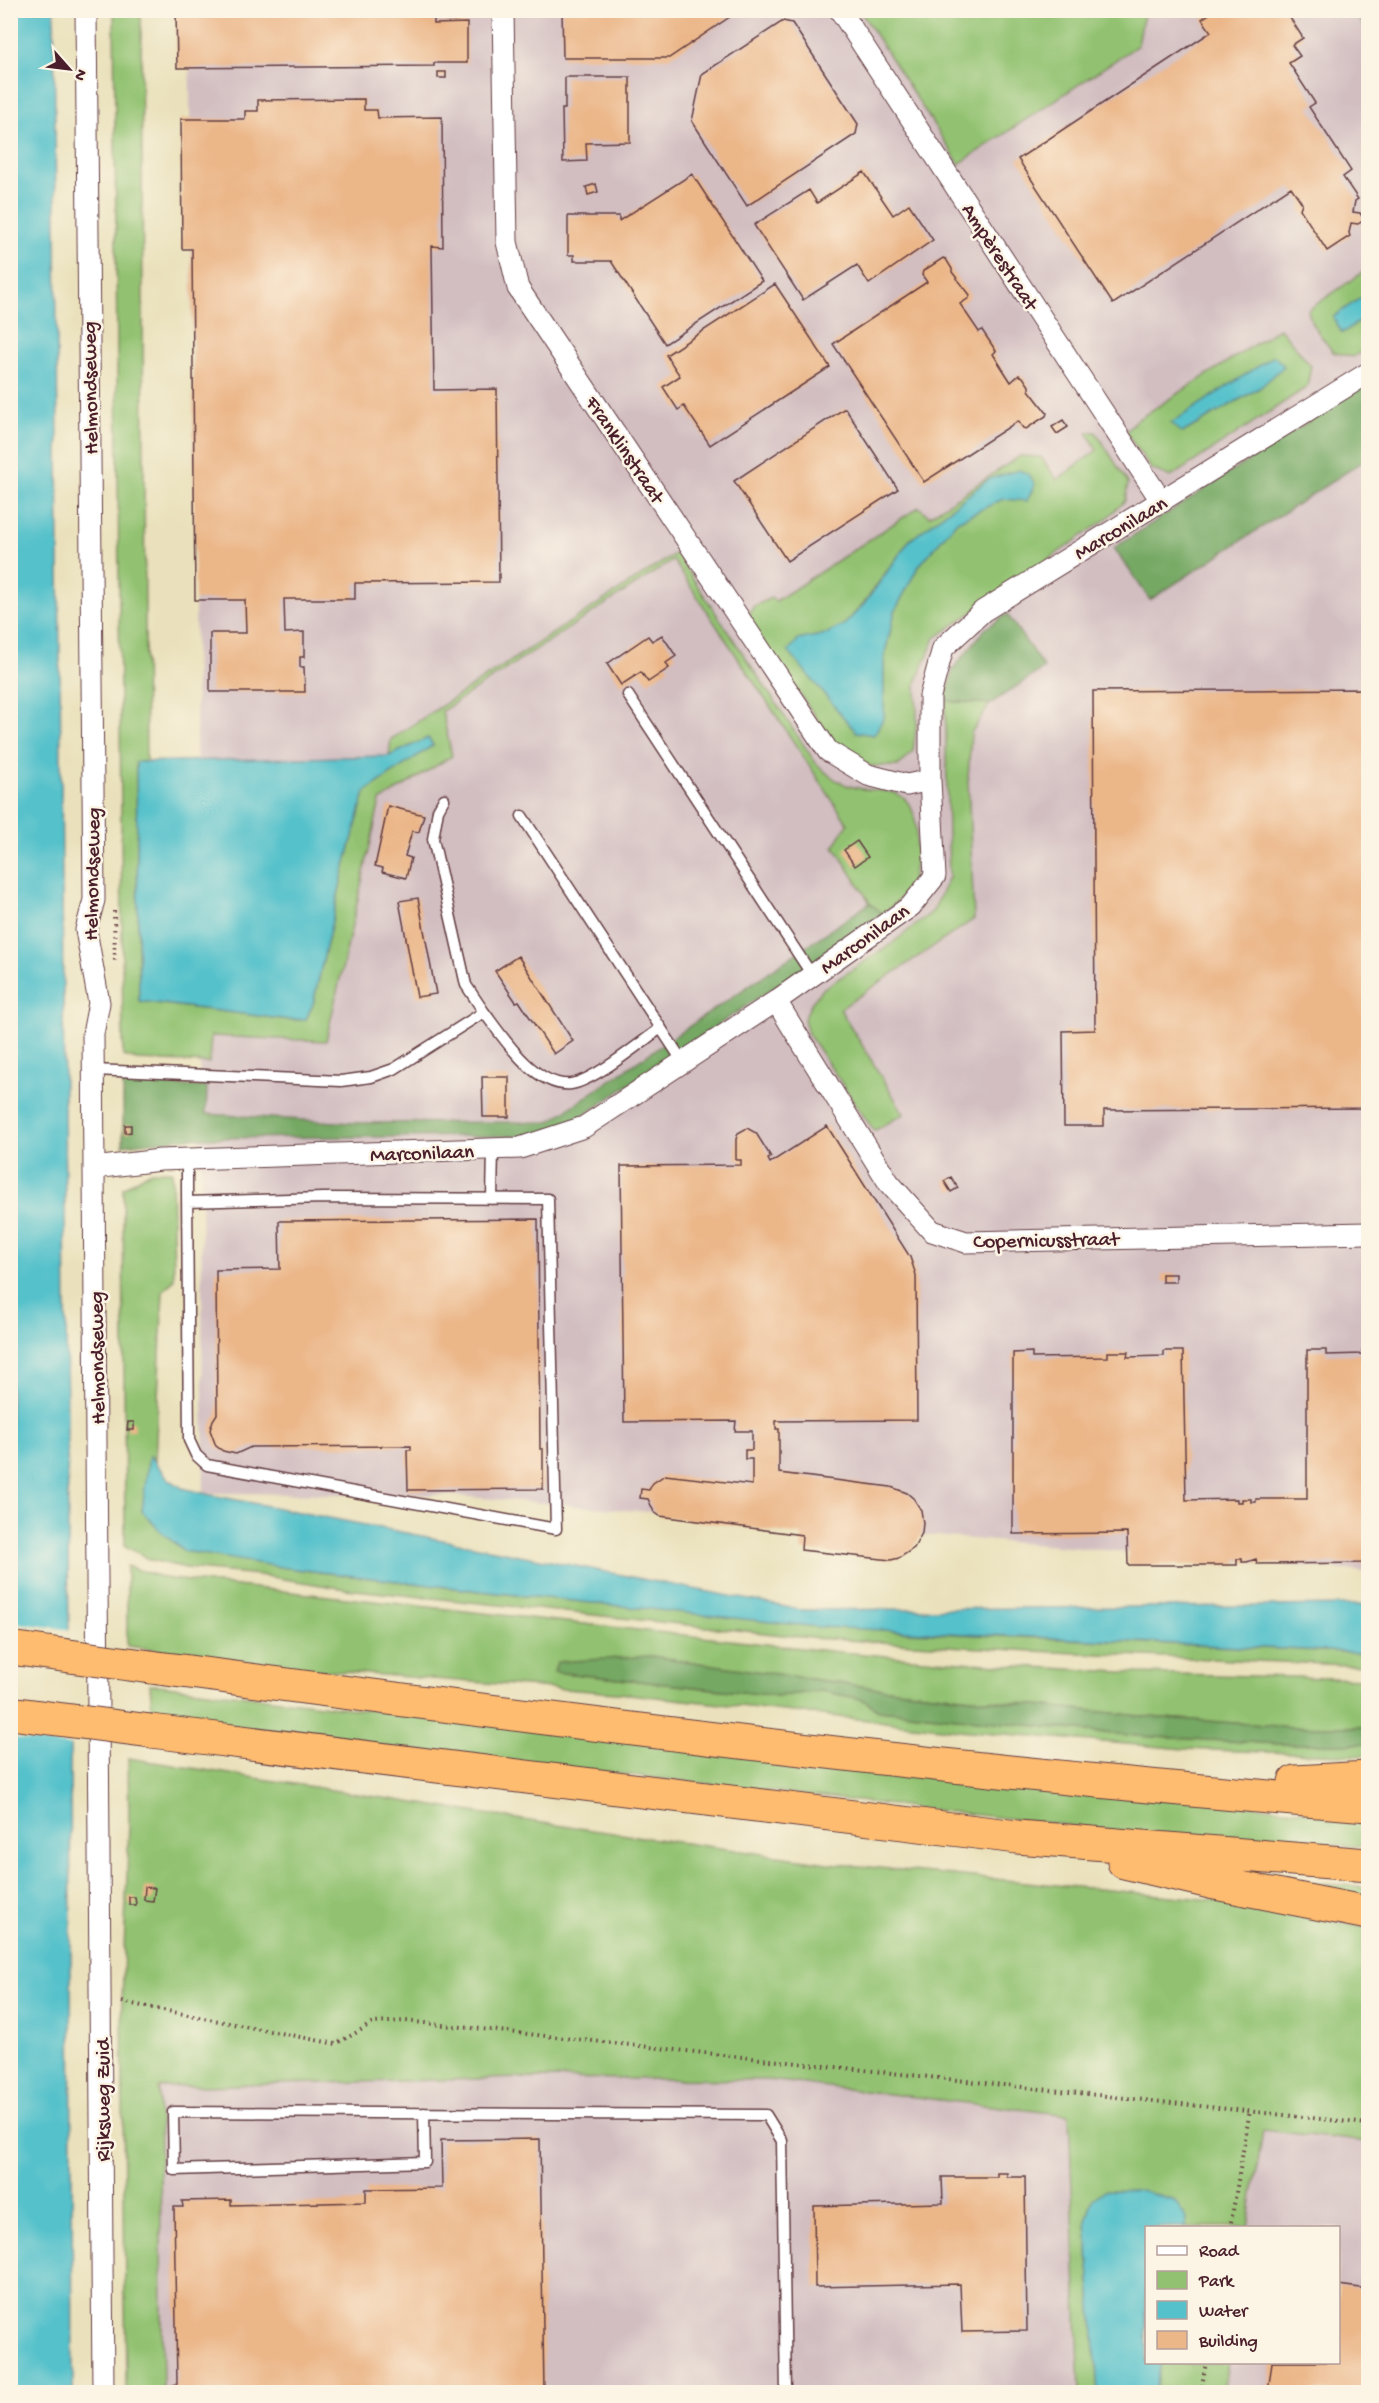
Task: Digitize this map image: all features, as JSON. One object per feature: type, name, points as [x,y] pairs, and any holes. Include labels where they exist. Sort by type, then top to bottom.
[{"type":"highway","points":[[10,1648],[749,1743],[1185,1790],[1368,1805]]},
{"type":"highway","points":[[10,1713],[1017,1837],[1368,1865]]},
{"type":"highway","points":[[1185,1790],[1368,1778]]},
{"type":"highway","points":[[1017,1837],[1210,1882],[1368,1912]]},
{"type":"street","name":"Helmondseweg","points":[[86,10],[94,900],[86,930],[99,1003],[93,1034],[100,1808]]},
{"type":"street","name":"Franklinstraat","points":[[503,10],[507,242],[518,288],[828,751],[868,775],[907,785],[930,780]]},
{"type":"street","name":"Ampèrestraat","points":[[840,10],[1162,502]]},
{"type":"street","name":"Marconilaan","points":[[94,1168],[187,1159],[520,1148],[584,1127],[776,1001],[911,906],[935,876],[930,780],[930,696],[943,648],[983,611],[1368,373]]},
{"type":"street","name":"Copernicusstraat","points":[[776,1001],[889,1183],[932,1231],[966,1242],[1368,1233]]},
{"type":"street","name":"Rijksweg Zuid","points":[[100,1808],[103,2392]]},
{"type":"lane","points":[[628,695],[812,975]]},
{"type":"lane","points":[[444,800],[438,810],[433,839],[466,985],[517,1055],[541,1074],[571,1084],[600,1070],[661,1028]]},
{"type":"lane","points":[[522,816],[684,1062]]},
{"type":"lane","points":[[94,1070],[341,1082],[371,1077],[394,1069],[484,1012]]},
{"type":"lane","points":[[492,1199],[493,1149]]},
{"type":"lane","points":[[187,1159],[187,1202],[189,1440],[196,1455],[207,1465],[556,1529],[548,1199],[323,1198],[187,1202]]},
{"type":"lane","points":[[424,2113],[425,2162],[174,2170],[173,2112],[424,2113],[766,2115],[782,2141],[786,2392]]},
{"type":"path","points":[[122,2002],[336,2044],[373,2023],[406,2021],[1368,2124]]},
{"type":"path","points":[[1230,2226],[1250,2110]]},
{"type":"path","points":[[1201,2392],[1206,2364]]},
{"type":"shaded area","points":[[189,11],[1368,11],[1368,1572],[445,1495],[204,1493]]},
{"type":"shaded area","points":[[764,2073],[1368,2138],[1368,2392],[154,2392],[151,2080]]},
{"type":"green space","points":[[114,11],[141,11],[146,762],[136,762],[139,1001],[290,1020],[306,1019],[313,1004],[343,873],[365,792],[433,745],[428,738],[389,756],[391,739],[676,553],[815,762],[825,772],[844,784],[899,795],[910,806],[914,814],[916,831],[912,879],[905,893],[883,914],[870,903],[834,846],[848,824],[673,560],[442,711],[452,756],[380,801],[326,1041],[211,1036],[209,1063],[137,1060],[123,1056]]},
{"type":"green space","points":[[860,11],[1148,11],[1144,13],[1138,45],[959,164]]},
{"type":"green space","points":[[1356,11],[1368,11],[1368,35]]},
{"type":"green space","points":[[1368,269],[1368,293],[1333,317],[1342,333],[1368,316],[1368,347],[1353,357],[1333,352],[1312,324],[1308,310]]},
{"type":"green space","points":[[1280,328],[1311,366],[1307,387],[1171,477],[1151,469],[1126,432],[1135,421]],"holes":[[[1261,387],[1182,433],[1171,423]]]},
{"type":"green space","points":[[1368,383],[1368,458],[1150,600],[1114,548]]},
{"type":"green space","points":[[1087,432],[1096,432],[1128,483],[1125,501],[1105,520],[935,638],[916,683],[917,720],[913,752],[898,766],[870,766],[843,756],[750,623],[749,613],[754,606],[771,598],[776,601],[919,507],[929,516],[1020,456],[1041,457],[1057,480],[1097,450]],"holes":[[[989,479],[1003,499],[957,521],[918,567],[895,611],[884,657],[884,717],[809,638],[826,634],[845,624],[863,604],[909,541]]]},
{"type":"green space","points":[[1007,614],[1044,668],[990,704],[945,701],[953,669],[985,629]]},
{"type":"green space","points":[[945,701],[990,704],[971,733],[968,780],[974,919],[840,1009],[904,1114],[874,1131],[808,1034],[804,1019],[812,1002],[824,988],[890,945],[933,911],[949,877]]},
{"type":"green space","points":[[870,903],[883,914],[587,1113],[557,1130],[535,1136],[190,1138],[123,1145],[123,1083],[207,1087],[206,1114],[353,1123],[549,1122]]},
{"type":"green space","points":[[151,1171],[172,1171],[174,1280],[163,1291],[155,1461],[150,1456],[142,1511],[287,1568],[642,1608],[909,1632],[1368,1653],[1368,1666],[1033,1651],[811,1638],[346,1589],[259,1575],[186,1568],[151,1560],[125,1546],[123,1188]]},
{"type":"green space","points":[[127,1566],[164,1578],[839,1652],[998,1665],[1138,1673],[1368,1679],[1368,1727],[1291,1727],[1149,1717],[867,1687],[651,1656],[554,1672],[779,1696],[822,1691],[862,1699],[879,1710],[1137,1736],[1281,1744],[1368,1744],[1368,1756],[1185,1749],[959,1730],[629,1694],[305,1669],[127,1646]]},
{"type":"green space","points":[[651,1656],[867,1687],[1149,1717],[1291,1727],[1368,1727],[1368,1744],[1281,1744],[1137,1736],[879,1710],[862,1699],[822,1691],[779,1696],[554,1672],[557,1662]]},
{"type":"green space","points":[[150,1684],[329,1706],[1368,1818],[1368,1847],[1144,1834],[352,1743],[152,1714]]},
{"type":"green space","points":[[128,1758],[549,1824],[828,1863],[1213,1900],[1368,1928],[1368,2142],[1263,2130],[1248,2226],[1185,2226],[1187,2219],[1093,2199],[1086,2221],[1098,2392],[1080,2392],[1069,2115],[769,2080],[524,2078],[159,2087],[163,2392],[126,2392],[122,2002],[129,1823]]},
{"type":"green space","points":[[1249,1879],[1368,1887],[1368,1902]]},
{"type":"green space","points":[[1161,2364],[1228,2364],[1223,2392],[1156,2392]]},
{"type":"water","points":[[54,10],[70,1750],[73,2392],[11,2392],[10,11]]},
{"type":"water","points":[[1368,293],[1368,316],[1342,333],[1333,317]]},
{"type":"water","points":[[1274,356],[1284,366],[1261,387],[1182,433],[1171,423]]},
{"type":"water","points":[[1019,470],[1028,474],[1035,484],[1027,501],[1003,499],[957,521],[918,567],[895,611],[884,657],[884,717],[874,735],[856,732],[788,651],[798,640],[826,634],[845,624],[864,604],[909,541],[989,479]]},
{"type":"water","points":[[428,738],[433,745],[365,792],[343,873],[313,1004],[306,1019],[290,1020],[139,1001],[136,762],[389,756]]},
{"type":"water","points":[[149,1455],[168,1478],[182,1488],[211,1495],[801,1610],[1368,1605],[1368,1653],[819,1627],[287,1568],[184,1551],[161,1532],[142,1511]]},
{"type":"water","points":[[1105,2190],[1141,2191],[1175,2201],[1187,2219],[1185,2226],[1145,2226],[1145,2364],[1161,2364],[1155,2392],[1098,2392],[1086,2221],[1093,2199]]},
{"type":"pier","points":[[11,1622],[72,1630],[73,1746],[11,1738]]},
{"type":"building","points":[[176,10],[434,10],[434,24],[467,23],[467,63],[434,63],[434,66],[177,68]]},
{"type":"building","points":[[562,10],[740,10],[669,58],[563,58]]},
{"type":"building","points":[[1215,10],[1285,10],[1303,38],[1292,45],[1300,56],[1289,63],[1315,103],[1309,107],[1351,171],[1343,177],[1358,199],[1355,201],[1353,212],[1360,213],[1364,220],[1358,224],[1351,223],[1350,236],[1327,251],[1300,209],[1302,203],[1291,187],[1113,304],[1018,159],[1211,32],[1202,19]]},
{"type":"building","points":[[783,21],[792,23],[858,124],[856,134],[747,206],[692,121],[702,74]]},
{"type":"building","points":[[438,72],[446,72],[446,78],[438,78]]},
{"type":"building","points":[[565,77],[630,77],[630,142],[586,143],[587,161],[563,162],[562,109],[565,109]]},
{"type":"building","points":[[364,99],[364,110],[377,110],[378,118],[442,117],[443,247],[432,246],[434,390],[497,389],[499,582],[355,583],[355,599],[284,599],[285,633],[304,632],[304,657],[300,657],[300,667],[304,667],[305,692],[210,692],[210,633],[246,633],[245,600],[195,600],[192,249],[182,249],[181,119],[245,119],[245,111],[258,111],[258,100]]},
{"type":"building","points":[[864,172],[893,215],[909,204],[933,240],[869,284],[857,265],[803,300],[754,225],[809,190],[817,203]]},
{"type":"building","points":[[692,174],[762,281],[665,344],[611,261],[574,261],[574,255],[568,255],[568,216],[619,216],[619,221]]},
{"type":"building","points":[[596,184],[598,192],[588,195],[586,187]]},
{"type":"building","points":[[943,258],[946,259],[952,272],[970,295],[960,304],[979,332],[982,330],[996,351],[993,354],[1011,382],[1019,375],[1023,377],[1029,390],[1047,413],[1026,429],[1018,421],[924,482],[833,344],[927,282],[922,275],[923,271]]},
{"type":"building","points":[[775,284],[830,367],[710,445],[684,406],[678,410],[663,387],[680,376],[666,355]]},
{"type":"building","points":[[845,408],[898,489],[787,561],[734,481]]},
{"type":"building","points":[[1063,420],[1068,427],[1057,434],[1052,427]]},
{"type":"building","points":[[662,635],[676,656],[666,663],[669,668],[648,682],[641,672],[621,685],[607,664],[648,636],[652,641]]},
{"type":"building","points":[[1368,689],[1368,1108],[1104,1110],[1104,1126],[1064,1126],[1063,1031],[1095,1030],[1093,691]]},
{"type":"building","points":[[388,806],[424,815],[419,832],[412,831],[405,856],[411,858],[406,878],[382,872],[383,868],[375,866]]},
{"type":"building","points":[[857,841],[868,857],[855,866],[844,850]]},
{"type":"building","points":[[418,898],[436,994],[417,997],[399,901]]},
{"type":"building","points":[[518,956],[573,1041],[554,1054],[519,1001],[516,1002],[495,971]]},
{"type":"building","points":[[482,1077],[509,1077],[509,1117],[483,1117]]},
{"type":"building","points":[[125,1125],[131,1125],[131,1132],[125,1133]]},
{"type":"building","points":[[827,1126],[910,1257],[916,1275],[917,1420],[776,1421],[776,1429],[779,1429],[779,1473],[891,1487],[907,1493],[921,1510],[922,1533],[914,1548],[899,1558],[891,1560],[801,1550],[802,1535],[660,1516],[654,1512],[648,1499],[640,1498],[641,1489],[649,1490],[653,1483],[665,1475],[752,1485],[752,1459],[745,1459],[745,1450],[752,1450],[752,1431],[735,1431],[736,1421],[624,1422],[621,1166],[741,1165],[741,1160],[736,1160],[736,1139],[738,1133],[747,1128],[756,1133],[771,1157],[768,1159],[770,1163]]},
{"type":"building","points":[[951,1177],[958,1188],[951,1192],[944,1181]]},
{"type":"building","points":[[538,1219],[540,1449],[543,1449],[543,1489],[408,1490],[407,1450],[411,1450],[411,1446],[251,1447],[236,1454],[223,1451],[216,1446],[210,1430],[217,1414],[216,1270],[280,1269],[279,1221]]},
{"type":"building","points":[[1162,1274],[1176,1274],[1176,1282],[1162,1282]]},
{"type":"building","points":[[1307,1350],[1326,1350],[1326,1355],[1363,1354],[1362,1350],[1368,1350],[1366,1563],[1257,1564],[1256,1559],[1242,1562],[1242,1559],[1237,1559],[1237,1565],[1128,1565],[1127,1533],[1013,1534],[1013,1353],[1032,1352],[1032,1358],[1108,1357],[1108,1352],[1128,1352],[1127,1357],[1164,1356],[1164,1351],[1183,1351],[1186,1500],[1237,1499],[1237,1502],[1242,1502],[1242,1499],[1251,1499],[1251,1502],[1256,1502],[1256,1499],[1307,1499]]},
{"type":"building","points":[[128,1422],[134,1422],[134,1430],[127,1430]]},
{"type":"building","points":[[145,1887],[155,1888],[153,1901],[144,1900]]},
{"type":"building","points":[[129,1897],[135,1897],[136,1905],[129,1905]]},
{"type":"building","points":[[540,2139],[544,2392],[173,2392],[173,2385],[177,2384],[174,2207],[183,2207],[182,2201],[231,2200],[231,2205],[366,2202],[366,2189],[442,2188],[441,2140]]},
{"type":"building","points":[[997,2173],[1007,2173],[1007,2177],[1025,2177],[1027,2331],[962,2332],[960,2284],[815,2287],[814,2206],[943,2203],[942,2177],[997,2177]]},
{"type":"building","points":[[1340,2285],[1368,2289],[1368,2392],[1268,2392],[1272,2364],[1340,2364]]}]
